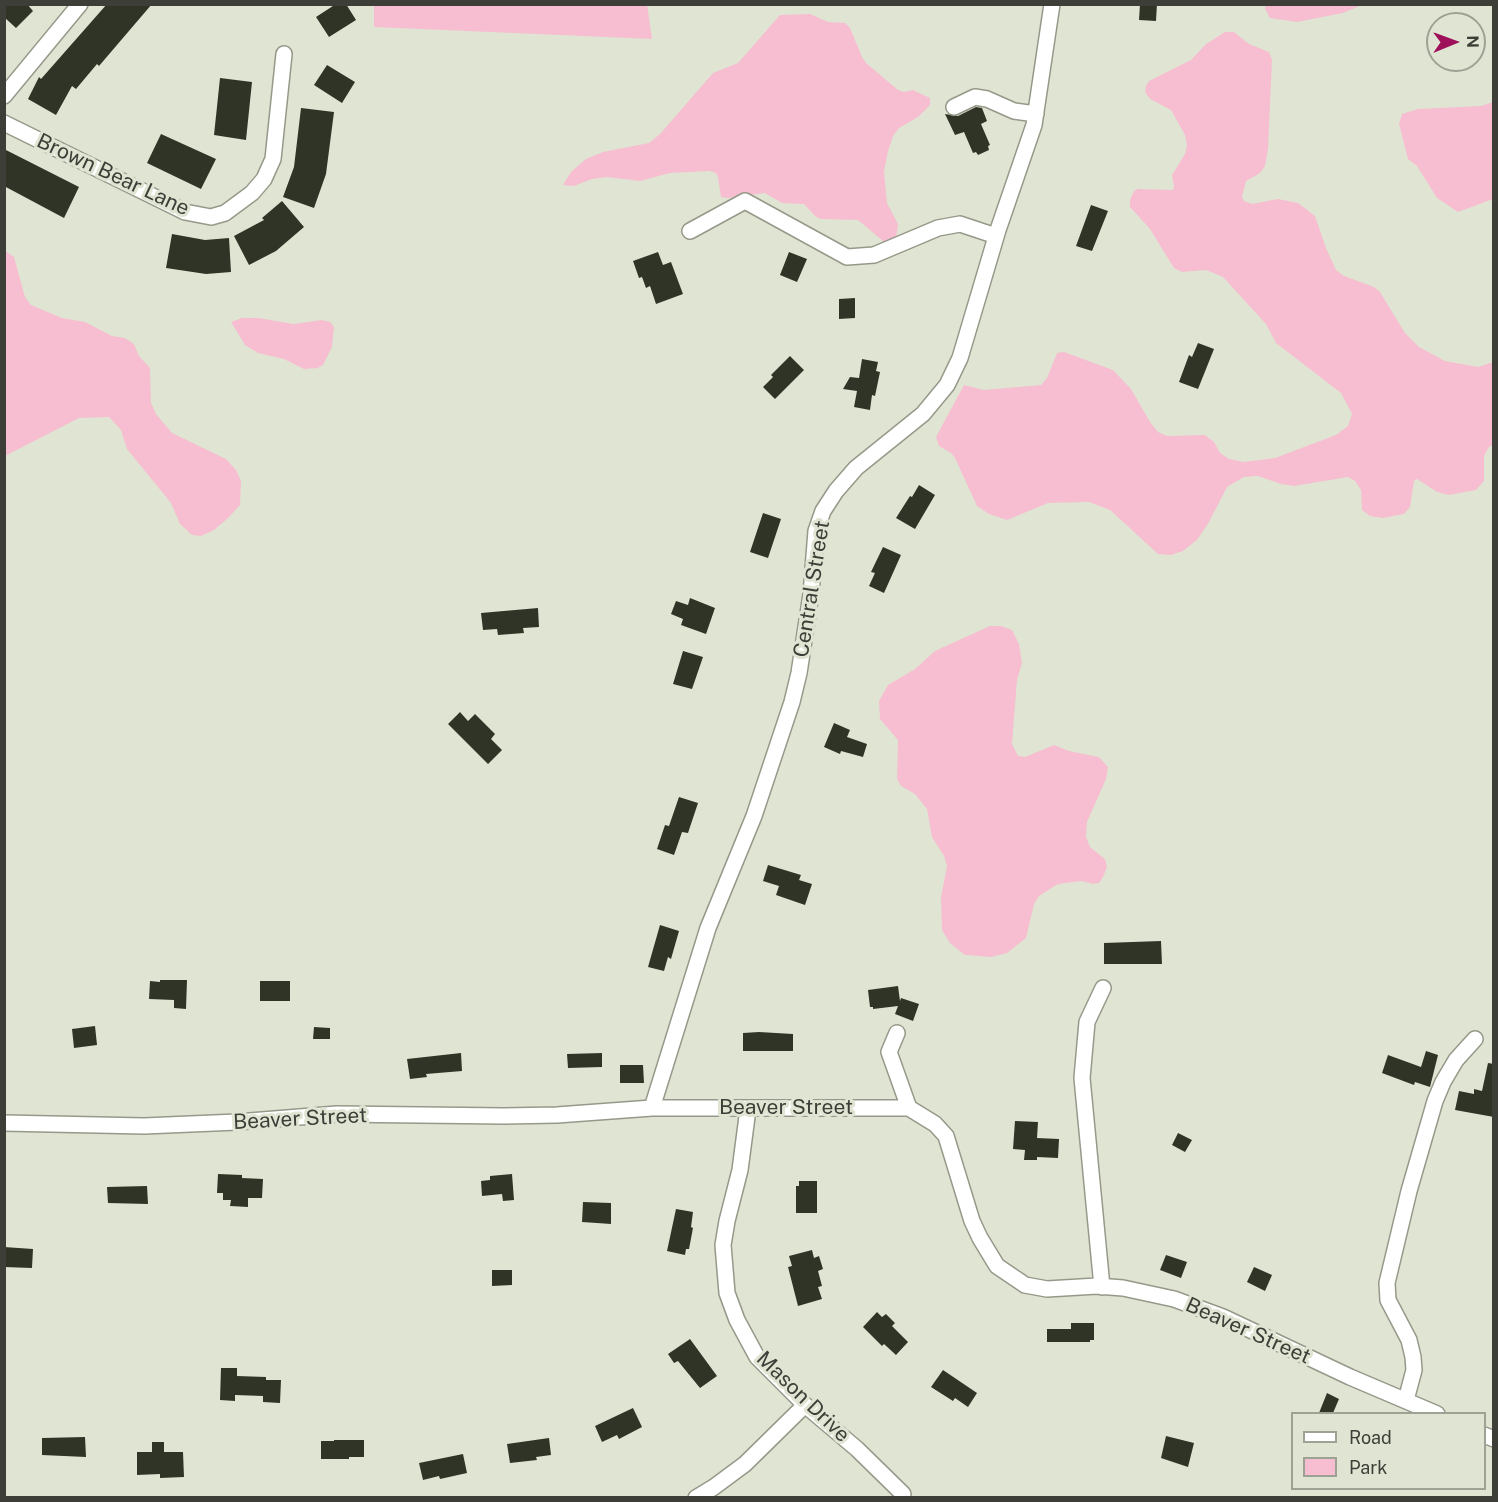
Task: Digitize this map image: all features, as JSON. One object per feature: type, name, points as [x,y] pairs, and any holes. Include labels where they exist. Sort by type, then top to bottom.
[{"type":"street","points":[[4,96],[80,4]]},
{"type":"street","name":"Central Street","points":[[652,1108],[708,928],[754,816],[792,702],[799,673],[811,594],[816,531],[823,511],[836,491],[856,468],[923,414],[947,385],[960,358],[996,236],[1026,153],[1036,114],[1052,4]]},
{"type":"street","name":"Brown Bear Lane","points":[[4,123],[185,212],[211,217],[225,213],[252,193],[264,179],[273,159],[284,54]]},
{"type":"street","points":[[954,107],[975,97],[987,99],[1014,111],[1036,114]]},
{"type":"street","points":[[690,231],[745,201],[848,257],[874,255],[938,228],[960,224],[996,236]]},
{"type":"street","points":[[1102,1287],[1082,1078],[1087,1022],[1103,988]]},
{"type":"street","points":[[897,1033],[890,1052],[909,1108]]},
{"type":"street","points":[[1406,1400],[1414,1370],[1413,1358],[1409,1340],[1388,1300],[1387,1283],[1409,1191],[1435,1101],[1456,1060],[1475,1039]]},
{"type":"street","name":"Beaver Street","points":[[4,1123],[144,1126],[337,1114],[557,1115],[652,1108],[909,1108],[935,1124],[946,1136],[972,1221],[984,1246],[997,1266],[1025,1285],[1047,1289],[1102,1287],[1148,1292],[1174,1299],[1223,1317],[1350,1377],[1435,1412]]},
{"type":"street","name":"Mason Drive","points":[[748,1109],[740,1170],[723,1245],[727,1293],[737,1320],[758,1357],[805,1405],[857,1449],[903,1494]]},
{"type":"street","points":[[696,1497],[745,1464],[805,1405]]},
{"type":"green space","points":[[647,4],[652,39],[374,27],[374,5]]},
{"type":"green space","points":[[1266,4],[1362,5],[1343,13],[1297,22],[1270,18],[1265,9]]},
{"type":"green space","points":[[810,14],[828,22],[845,23],[850,28],[866,63],[898,90],[904,92],[913,90],[930,98],[930,105],[918,117],[899,128],[893,136],[888,151],[884,172],[887,203],[898,224],[896,239],[891,243],[884,242],[858,220],[821,219],[816,217],[804,204],[782,203],[765,193],[721,197],[718,177],[716,173],[709,171],[670,173],[640,181],[607,177],[592,179],[574,186],[563,185],[571,172],[586,159],[603,152],[649,143],[660,134],[713,73],[738,63],[780,15]]},
{"type":"green space","points":[[1225,32],[1234,32],[1249,44],[1269,52],[1272,60],[1268,149],[1265,166],[1260,173],[1246,181],[1242,197],[1244,201],[1252,204],[1278,199],[1298,203],[1315,216],[1336,270],[1380,292],[1405,333],[1419,347],[1445,361],[1478,367],[1493,362],[1493,445],[1489,447],[1484,456],[1484,481],[1476,490],[1449,495],[1437,492],[1417,479],[1414,481],[1410,507],[1404,514],[1383,518],[1370,516],[1362,510],[1361,490],[1355,481],[1348,477],[1294,486],[1258,476],[1244,477],[1227,487],[1197,540],[1183,551],[1171,555],[1158,554],[1110,510],[1089,502],[1048,503],[1007,520],[989,514],[977,506],[955,458],[939,446],[936,437],[964,385],[984,390],[1041,385],[1047,378],[1057,353],[1064,352],[1113,370],[1131,389],[1158,432],[1167,436],[1205,435],[1214,442],[1220,453],[1229,459],[1244,462],[1275,458],[1336,435],[1348,426],[1352,414],[1341,393],[1276,343],[1266,324],[1223,277],[1206,270],[1182,272],[1174,268],[1150,229],[1130,207],[1134,191],[1138,189],[1173,190],[1172,175],[1185,154],[1187,145],[1185,135],[1171,110],[1150,99],[1145,92],[1146,86],[1149,81],[1191,60],[1206,44]]},
{"type":"green space","points":[[1493,102],[1493,199],[1458,212],[1437,198],[1417,166],[1408,159],[1399,124],[1402,114],[1418,109],[1481,106]]},
{"type":"green space","points":[[4,250],[14,257],[25,297],[31,305],[62,318],[85,322],[134,344],[139,356],[150,368],[151,403],[156,414],[172,433],[226,459],[236,470],[241,481],[240,505],[214,530],[201,536],[192,535],[180,524],[171,503],[127,449],[121,430],[109,417],[79,418],[5,456]]},
{"type":"green space","points":[[242,318],[259,318],[293,324],[322,320],[330,322],[334,327],[332,347],[323,365],[318,368],[304,369],[284,359],[258,353],[245,345],[231,322]]},
{"type":"green space","points":[[990,626],[1001,626],[1012,630],[1019,644],[1022,663],[1017,680],[1012,744],[1018,756],[1025,757],[1054,745],[1069,751],[1099,757],[1108,767],[1106,779],[1087,822],[1086,837],[1090,847],[1105,859],[1107,867],[1103,877],[1099,883],[1093,884],[1082,881],[1058,884],[1039,896],[1034,904],[1026,938],[1007,953],[991,957],[965,955],[950,943],[942,930],[941,897],[947,866],[944,856],[932,837],[927,809],[915,794],[901,786],[897,779],[898,740],[880,719],[879,701],[888,685],[915,669],[935,651]]},
{"type":"building","points":[[4,4],[27,4],[33,11],[16,28],[4,17]]},
{"type":"building","points":[[107,4],[152,4],[99,66],[97,64],[76,89],[72,86],[56,115],[28,99],[39,77],[41,79]]},
{"type":"building","points":[[336,4],[346,4],[356,20],[329,37],[316,17]]},
{"type":"building","points":[[1140,4],[1157,4],[1156,21],[1139,20]]},
{"type":"building","points":[[327,65],[355,82],[342,103],[314,85]]},
{"type":"building","points":[[220,78],[252,82],[246,140],[214,135]]},
{"type":"building","points":[[976,107],[982,108],[987,121],[981,124],[990,145],[989,150],[978,155],[976,152],[973,153],[964,132],[955,135],[945,114],[958,116]]},
{"type":"building","points":[[301,108],[334,112],[326,174],[314,208],[283,197],[294,167]]},
{"type":"building","points":[[161,134],[216,159],[201,189],[147,163]]},
{"type":"building","points":[[4,149],[79,187],[64,218],[4,186]]},
{"type":"building","points":[[282,201],[304,227],[276,251],[249,265],[234,236],[264,220],[262,218]]},
{"type":"building","points":[[1091,205],[1108,211],[1092,251],[1076,246]]},
{"type":"building","points":[[172,234],[205,240],[229,238],[231,272],[206,274],[166,268]]},
{"type":"building","points":[[658,252],[663,265],[671,262],[683,294],[656,304],[650,286],[646,288],[642,277],[639,278],[633,261]]},
{"type":"building","points":[[789,252],[807,259],[797,282],[780,275]]},
{"type":"building","points":[[855,298],[855,318],[839,319],[839,299]]},
{"type":"building","points":[[1198,343],[1214,349],[1198,389],[1179,382],[1189,355],[1192,357]]},
{"type":"building","points":[[790,356],[804,370],[775,399],[763,387],[773,377],[771,375]]},
{"type":"building","points":[[862,359],[878,362],[876,371],[880,372],[875,396],[872,395],[870,410],[854,407],[857,391],[843,389],[850,377],[859,378]]},
{"type":"building","points":[[919,485],[935,495],[915,529],[896,518]]},
{"type":"building","points":[[763,513],[781,519],[768,558],[750,552]]},
{"type":"building","points":[[883,547],[901,555],[884,593],[869,586],[875,573],[871,572]]},
{"type":"building","points":[[690,598],[715,608],[706,634],[681,625],[683,619],[671,614],[676,601],[688,605]]},
{"type":"building","points":[[538,608],[539,627],[523,628],[524,633],[498,635],[497,629],[483,630],[481,613]]},
{"type":"building","points":[[683,651],[703,657],[692,689],[673,684]]},
{"type":"building","points":[[460,712],[468,721],[475,714],[495,734],[491,739],[502,750],[488,764],[448,724]]},
{"type":"building","points":[[834,723],[850,730],[847,737],[867,744],[863,757],[841,751],[840,754],[824,747]]},
{"type":"building","points":[[679,797],[698,803],[688,833],[682,832],[674,855],[657,849],[665,825],[669,826]]},
{"type":"building","points":[[768,865],[801,875],[799,880],[812,884],[805,905],[776,895],[779,886],[763,881]]},
{"type":"building","points":[[660,925],[679,931],[671,959],[668,957],[664,971],[648,967]]},
{"type":"building","points":[[1161,941],[1162,964],[1104,964],[1104,943]]},
{"type":"building","points":[[160,980],[187,980],[186,1009],[174,1008],[174,1000],[149,999],[150,981],[160,982]]},
{"type":"building","points":[[260,981],[290,981],[290,1001],[260,1001]]},
{"type":"building","points":[[898,986],[900,1001],[901,998],[919,1004],[913,1021],[895,1014],[898,1006],[873,1009],[870,1007],[868,990]]},
{"type":"building","points":[[95,1026],[97,1045],[74,1048],[72,1029]]},
{"type":"building","points":[[314,1027],[330,1028],[330,1039],[313,1039]]},
{"type":"building","points":[[743,1033],[793,1034],[793,1051],[743,1051]]},
{"type":"building","points":[[1426,1051],[1438,1055],[1430,1087],[1415,1082],[1414,1085],[1382,1073],[1388,1055],[1421,1067]]},
{"type":"building","points":[[461,1053],[462,1071],[426,1074],[427,1077],[410,1079],[407,1059]]},
{"type":"building","points":[[602,1053],[602,1067],[568,1068],[567,1054]]},
{"type":"building","points":[[1488,1063],[1494,1064],[1494,1117],[1455,1110],[1459,1091],[1474,1094],[1474,1089],[1482,1091]]},
{"type":"building","points":[[620,1065],[643,1065],[644,1083],[620,1083]]},
{"type":"building","points":[[1015,1121],[1038,1122],[1037,1138],[1059,1139],[1058,1158],[1037,1157],[1037,1160],[1024,1160],[1025,1150],[1013,1149]]},
{"type":"building","points":[[1178,1133],[1192,1140],[1185,1152],[1172,1145]]},
{"type":"building","points":[[218,1174],[263,1179],[262,1198],[248,1198],[248,1207],[230,1206],[231,1200],[223,1200],[223,1193],[217,1193]]},
{"type":"building","points":[[512,1174],[514,1200],[503,1201],[502,1194],[482,1196],[481,1181],[490,1180],[490,1176]]},
{"type":"building","points":[[799,1181],[817,1181],[817,1213],[796,1213],[796,1186],[799,1186]]},
{"type":"building","points":[[147,1186],[148,1204],[108,1203],[107,1187]]},
{"type":"building","points":[[583,1202],[611,1203],[611,1224],[582,1222]]},
{"type":"building","points":[[676,1209],[693,1212],[691,1227],[693,1228],[689,1249],[686,1249],[685,1255],[667,1251]]},
{"type":"building","points":[[4,1247],[33,1249],[32,1268],[4,1267]]},
{"type":"building","points":[[812,1250],[814,1258],[819,1256],[823,1269],[818,1271],[822,1286],[818,1287],[822,1299],[798,1306],[788,1267],[792,1266],[789,1256]]},
{"type":"building","points":[[1166,1255],[1187,1262],[1181,1278],[1160,1270]]},
{"type":"building","points":[[1254,1267],[1272,1275],[1265,1291],[1247,1282]]},
{"type":"building","points":[[492,1270],[512,1270],[512,1285],[492,1286]]},
{"type":"building","points":[[877,1312],[882,1317],[886,1314],[895,1323],[892,1326],[908,1342],[896,1355],[884,1344],[882,1346],[863,1327]]},
{"type":"building","points":[[1071,1323],[1094,1323],[1094,1340],[1090,1342],[1047,1342],[1047,1329],[1071,1329]]},
{"type":"building","points":[[690,1339],[717,1376],[700,1388],[678,1361],[674,1363],[668,1354]]},
{"type":"building","points":[[221,1368],[237,1368],[237,1376],[281,1380],[280,1403],[263,1402],[263,1396],[235,1395],[235,1401],[220,1400]]},
{"type":"building","points":[[943,1370],[977,1393],[968,1407],[955,1398],[953,1401],[931,1387]]},
{"type":"building","points":[[1327,1393],[1339,1399],[1333,1412],[1319,1412]]},
{"type":"building","points":[[633,1408],[642,1427],[619,1439],[617,1435],[602,1442],[595,1426]]},
{"type":"building","points":[[1166,1436],[1194,1443],[1188,1467],[1161,1458]]},
{"type":"building","points":[[85,1437],[86,1457],[42,1455],[42,1438]]},
{"type":"building","points":[[549,1438],[551,1455],[536,1457],[537,1460],[510,1463],[507,1444]]},
{"type":"building","points":[[364,1440],[364,1457],[321,1459],[321,1441]]},
{"type":"building","points":[[152,1442],[164,1442],[164,1452],[183,1452],[184,1477],[160,1478],[160,1474],[137,1475],[137,1452],[152,1452]]},
{"type":"building","points":[[463,1454],[467,1473],[423,1480],[419,1463]]}]
